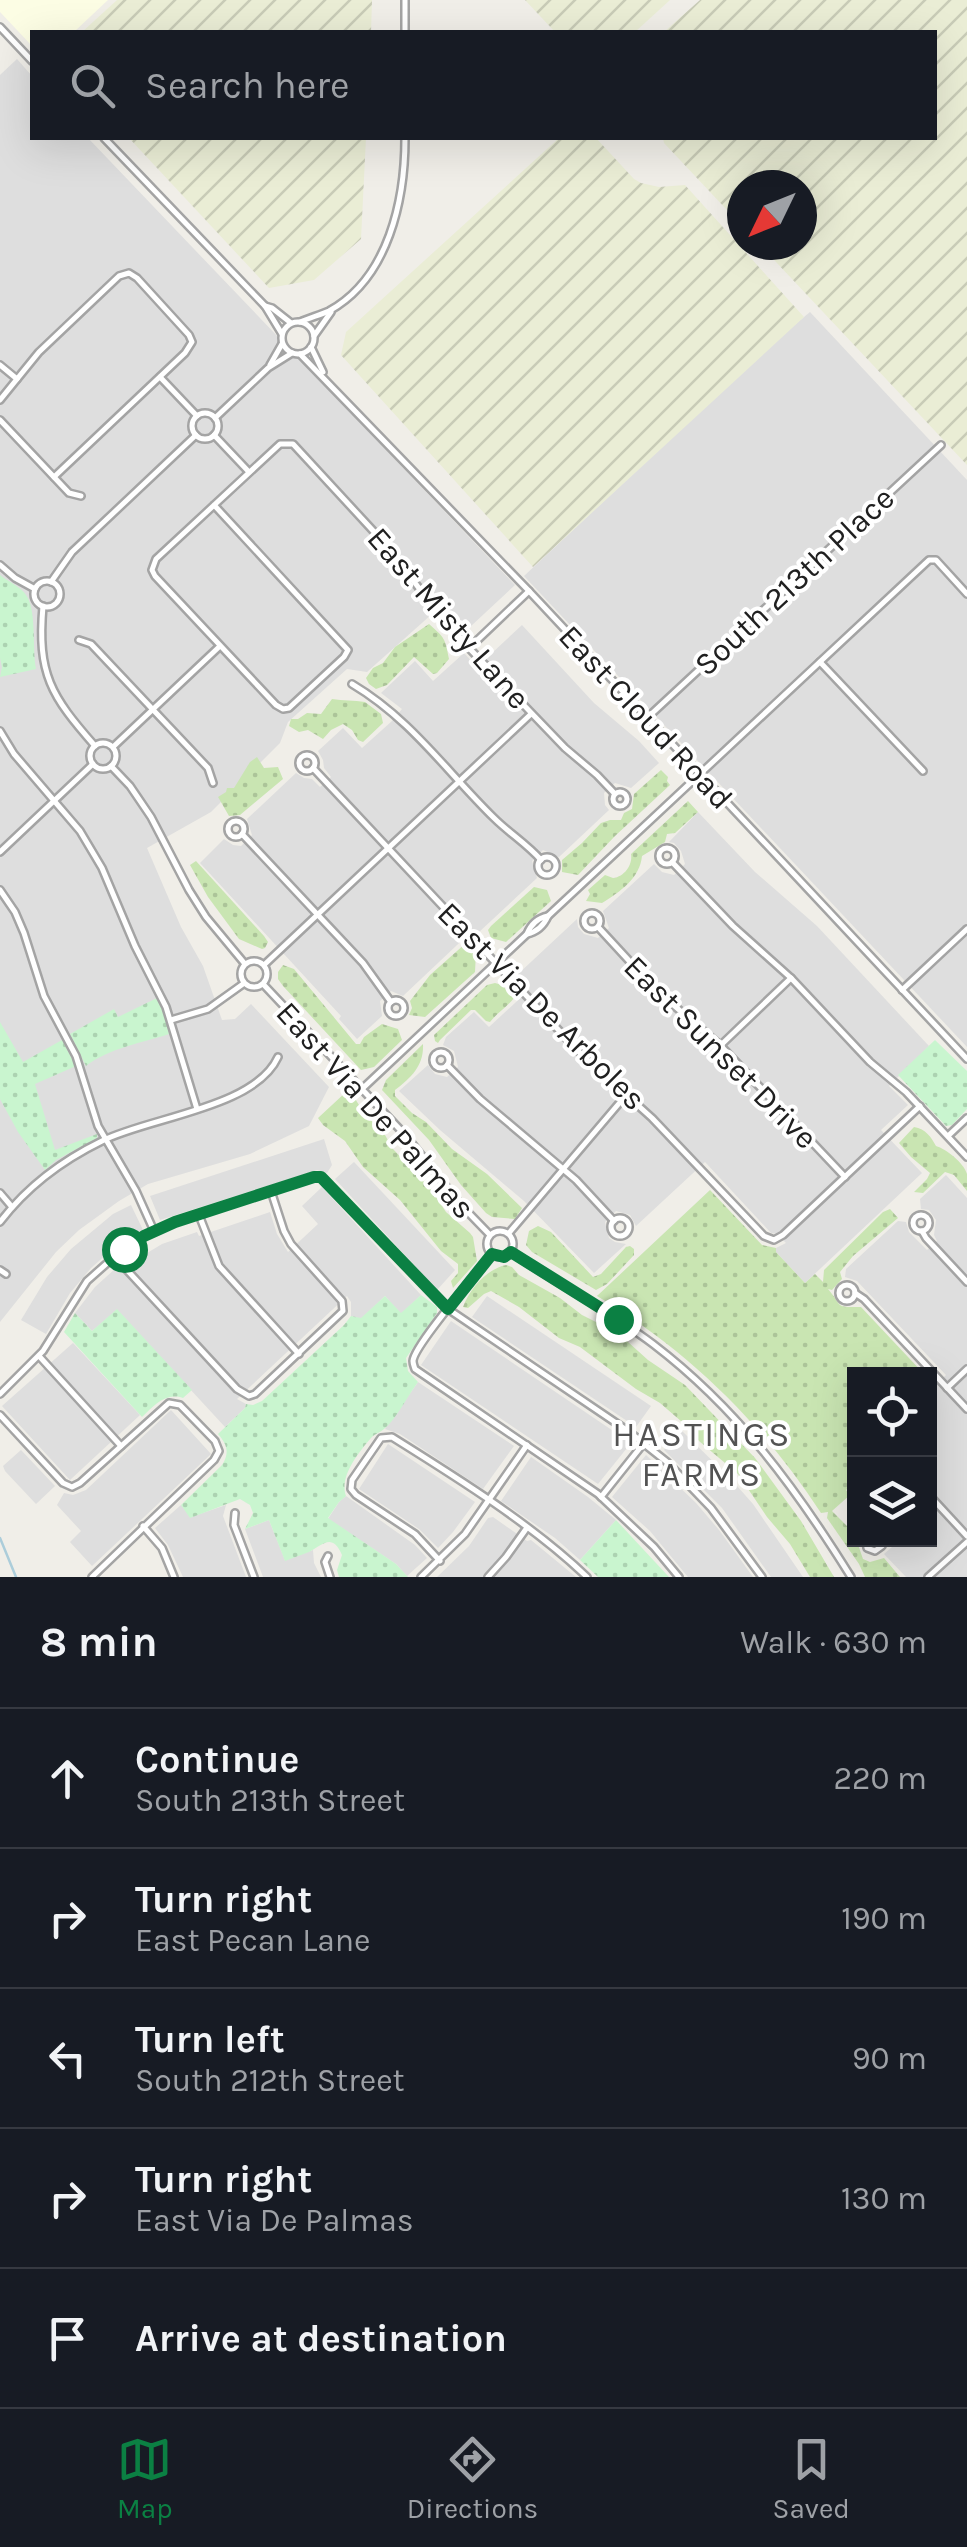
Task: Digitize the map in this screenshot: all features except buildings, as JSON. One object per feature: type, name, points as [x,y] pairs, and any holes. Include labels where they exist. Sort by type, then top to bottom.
[{"type":"street","points":[[405,0],[405,30]]},
{"type":"street","points":[[0,27],[30,59]]},
{"type":"street","points":[[106,140],[264,306],[282,334],[282,342],[268,368]]},
{"type":"street","points":[[215,418],[268,368],[311,347],[332,309],[366,277],[390,235],[402,198],[405,140]]},
{"type":"street","points":[[0,400],[38,352],[119,276],[129,273],[136,278],[184,329],[192,342],[186,353],[54,477]]},
{"type":"street","points":[[264,306],[292,323]]},
{"type":"street","points":[[282,334],[292,323],[332,309]]},
{"type":"street","points":[[300,322],[308,325],[314,336]]},
{"type":"street","points":[[282,342],[292,353]]},
{"type":"street","name":"East Cloud Road","points":[[311,347],[323,375]]},
{"type":"street","name":"East Cloud Road","points":[[300,354],[967,1059]]},
{"type":"street","points":[[0,364],[17,379]]},
{"type":"street","points":[[160,377],[197,416]]},
{"type":"street","points":[[208,413],[215,418],[218,428],[214,435],[203,439],[196,435],[192,424],[197,416],[208,413]]},
{"type":"street","points":[[0,420],[69,493],[82,496]]},
{"type":"street","points":[[52,582],[72,552],[196,435]]},
{"type":"street","points":[[214,435],[249,472],[214,505],[156,560],[152,570],[276,705],[289,708],[348,650],[214,505]]},
{"type":"street","name":"East Misty Lane","points":[[249,472],[280,444],[293,444],[390,548],[444,620],[531,714],[615,794]]},
{"type":"street","name":"South 213th Place","points":[[647,718],[941,445]]},
{"type":"street","points":[[362,1090],[528,934],[540,918],[548,916],[928,560],[936,560],[967,594]]},
{"type":"street","points":[[0,565],[35,590]]},
{"type":"street","points":[[44,582],[52,582],[59,590],[59,598],[51,606],[43,606],[35,598],[35,590],[44,582]]},
{"type":"street","points":[[470,648],[529,592]]},
{"type":"street","points":[[43,606],[42,651],[48,679],[61,705],[94,746]]},
{"type":"street","points":[[78,640],[91,644],[208,768],[213,783]]},
{"type":"street","points":[[113,747],[220,646]]},
{"type":"street","points":[[820,662],[922,770]]},
{"type":"street","points":[[352,684],[396,714],[496,819],[542,860]]},
{"type":"street","points":[[264,965],[531,714]]},
{"type":"street","points":[[0,731],[14,754],[80,832],[102,868],[171,1020],[196,1109]]},
{"type":"street","points":[[106,743],[113,747],[116,759],[111,766],[104,769],[93,764],[90,753],[94,746],[106,743]]},
{"type":"street","points":[[0,852],[93,764]]},
{"type":"street","points":[[111,766],[151,817],[206,917],[245,964]]},
{"type":"street","name":"East Via De Arboles","points":[[313,768],[592,1065],[627,1094],[764,1236],[774,1240],[783,1236],[845,1177]]},
{"type":"street","points":[[242,834],[363,963],[390,1002]]},
{"type":"street","points":[[672,862],[967,1157]]},
{"type":"street","points":[[0,890],[24,933],[44,996],[76,1056],[104,1140],[136,1192],[154,1231]]},
{"type":"street","name":"East Sunset Drive","points":[[598,927],[656,990],[720,1045],[845,1177]]},
{"type":"street","points":[[902,990],[967,929]]},
{"type":"street","name":"East Via De Palmas","points":[[252,961],[264,965],[264,984],[252,987],[244,983],[241,976],[245,964],[252,961]]},
{"type":"street","points":[[720,1045],[792,978]]},
{"type":"street","points":[[171,1020],[208,1009],[244,983]]},
{"type":"street","name":"East Via De Palmas","points":[[264,984],[407,1137],[490,1235]]},
{"type":"street","points":[[0,1222],[12,1207],[64,1164],[104,1140],[230,1097],[268,1074],[278,1057]]},
{"type":"street","points":[[446,1065],[490,1108],[564,1169],[614,1221]]},
{"type":"street","points":[[509,1233],[627,1094]]},
{"type":"street","points":[[845,1177],[920,1106]]},
{"type":"street","points":[[948,1136],[967,1118]]},
{"type":"street","points":[[0,1394],[49,1343],[79,1292],[114,1256],[154,1231],[321,1177],[448,1309],[667,1462],[711,1508],[762,1577]]},
{"type":"street","points":[[114,1256],[237,1389],[249,1396],[260,1391],[341,1316],[344,1305],[292,1244],[270,1191]]},
{"type":"street","points":[[0,1193],[12,1207]]},
{"type":"street","points":[[199,1215],[219,1266],[299,1354]]},
{"type":"street","name":"East Via De Palmas","points":[[501,1230],[509,1233],[514,1242],[511,1252],[504,1257],[492,1254],[487,1247],[490,1235],[501,1230]]},
{"type":"street","points":[[922,1231],[967,1282]]},
{"type":"street","points":[[511,1252],[618,1319],[707,1389],[783,1474],[851,1577]]},
{"type":"street","points":[[492,1254],[448,1309],[413,1363],[420,1374],[601,1497],[654,1547],[678,1577]]},
{"type":"street","points":[[855,1293],[967,1409]]},
{"type":"street","points":[[38,1356],[122,1446]]},
{"type":"street","points":[[947,1388],[967,1369]]},
{"type":"street","points":[[0,1415],[63,1483],[72,1486],[173,1402],[180,1404],[215,1442],[219,1451],[214,1460],[92,1577]]},
{"type":"street","points":[[440,1561],[415,1534],[351,1489],[352,1480],[377,1440],[385,1436],[527,1528],[587,1577]]},
{"type":"street","points":[[601,1497],[644,1443]]},
{"type":"street","points":[[422,1577],[465,1534],[527,1445]]},
{"type":"street","points":[[928,1577],[967,1539],[937,1506]]},
{"type":"street","points":[[235,1513],[234,1524],[254,1577]]},
{"type":"street","points":[[144,1526],[162,1548],[174,1577]]},
{"type":"street","points":[[488,1577],[527,1528]]},
{"type":"street","points":[[328,1556],[326,1570],[330,1577]]},
{"type":"shaded area","points":[[0,0],[108,0],[76,30],[30,30],[30,44],[0,12]]},
{"type":"shaded area","points":[[117,0],[372,0],[371,30],[84,30]]},
{"type":"shaded area","points":[[525,0],[670,0],[637,30],[553,30]]},
{"type":"shaded area","points":[[700,0],[967,0],[967,465],[774,260],[817,260],[817,170],[727,170],[727,210],[663,140],[937,140],[937,30],[666,30]]},
{"type":"shaded area","points":[[17,59],[30,74],[30,140],[90,140],[515,585],[456,640],[432,614],[367,672],[347,669],[288,722],[280,743],[211,812],[147,848],[181,927],[203,966],[222,1020],[235,1019],[251,1004],[329,1087],[309,1126],[250,1154],[148,1184],[119,1201],[56,1252],[0,1322],[0,75]]},
{"type":"shaded area","points":[[131,140],[366,140],[361,239],[314,280],[269,288]]},
{"type":"shaded area","points":[[557,140],[598,140],[641,183],[659,187],[685,185],[727,232],[727,260],[753,260],[804,317],[533,567],[341,355],[346,332]]},
{"type":"shaded area","points":[[810,312],[967,480],[967,1047],[524,576]]},
{"type":"shaded area","points":[[522,625],[594,703],[659,763],[631,788],[615,783],[604,793],[609,810],[559,857],[543,850],[532,861],[537,878],[478,933],[474,929],[403,996],[391,991],[380,1001],[382,1016],[357,1039],[339,1019],[341,1016],[200,863],[224,839],[241,846],[252,835],[247,819],[296,773],[320,787],[331,777],[318,751],[343,728],[362,748],[392,721],[402,709],[381,693],[415,661],[433,681],[464,653],[477,667]]},
{"type":"shaded area","points":[[698,812],[755,872],[817,926],[929,1046],[889,1086],[908,1105],[881,1130],[922,1173],[805,1283],[776,1252],[786,1243],[771,1233],[705,1162],[636,1226],[630,1215],[616,1211],[605,1222],[609,1238],[626,1244],[594,1273],[524,1201],[399,1091],[428,1065],[435,1074],[447,1077],[458,1067],[454,1051],[443,1045],[446,1037],[474,1012],[489,1027],[530,989],[517,975],[577,919],[584,934],[598,938],[609,928],[603,911],[654,864],[662,872],[674,875],[685,864],[681,851],[669,842]]},
{"type":"shaded area","points":[[324,1139],[332,1165],[327,1173],[317,1170],[160,1220],[150,1196]]},
{"type":"shaded area","points":[[354,1162],[455,1270],[437,1290],[335,1179]]},
{"type":"shaded area","points":[[946,1175],[967,1198],[967,1577],[906,1577],[884,1554],[892,1547],[937,1547],[937,1384],[946,1375],[857,1281],[845,1277],[846,1269],[898,1221],[906,1222],[909,1232],[927,1250],[937,1241],[936,1220],[929,1210],[921,1209],[920,1199]]},
{"type":"shaded area","points":[[322,1187],[421,1295],[401,1314],[385,1296],[361,1319],[351,1316],[347,1296],[237,1399],[246,1404],[245,1408],[225,1427],[117,1310],[92,1331],[75,1313],[116,1268],[119,1270],[162,1244],[197,1232],[199,1236],[270,1212],[288,1252],[318,1224],[302,1206]]},
{"type":"shaded area","points":[[131,1205],[143,1230],[116,1246],[91,1268],[70,1293],[46,1334],[21,1320],[47,1277],[71,1249],[113,1214]]},
{"type":"shaded area","points":[[487,1296],[651,1406],[636,1427],[472,1317]]},
{"type":"shaded area","points":[[451,1321],[631,1443],[598,1484],[421,1365]]},
{"type":"shaded area","points":[[73,1343],[140,1415],[70,1480],[2,1406]]},
{"type":"shaded area","points":[[418,1382],[514,1446],[483,1489],[400,1434],[385,1429]]},
{"type":"shaded area","points":[[171,1410],[211,1454],[92,1566],[70,1542],[81,1531],[57,1505],[64,1493],[73,1495],[86,1490]]},
{"type":"shaded area","points":[[681,1430],[753,1504],[803,1577],[771,1577],[722,1508],[664,1450]]},
{"type":"shaded area","points":[[388,1444],[475,1502],[438,1548],[419,1529],[359,1489]]},
{"type":"shaded area","points":[[21,1450],[55,1486],[36,1504],[3,1466]]},
{"type":"shaded area","points":[[646,1455],[696,1503],[753,1577],[688,1577],[650,1531],[612,1497]]},
{"type":"shaded area","points":[[531,1457],[616,1520],[580,1560],[501,1501]]},
{"type":"shaded area","points":[[346,1496],[415,1545],[427,1558],[407,1576],[396,1564],[328,1519]]},
{"type":"shaded area","points":[[181,1505],[191,1517],[226,1505],[223,1516],[246,1577],[183,1577],[155,1528]]},
{"type":"shaded area","points":[[493,1517],[531,1540],[576,1577],[437,1577]]},
{"type":"shaded area","points":[[269,1520],[285,1560],[313,1550],[321,1577],[263,1577],[245,1529]]},
{"type":"green space","points":[[0,575],[21,589],[29,602],[36,669],[0,677],[2,667]]},
{"type":"green space","points":[[429,624],[443,639],[449,659],[437,673],[433,674],[414,657],[387,685],[376,689],[369,684],[366,678],[373,668]]},
{"type":"green space","points":[[332,699],[365,702],[381,714],[383,723],[363,742],[343,724],[323,739],[308,730],[299,732],[289,726],[291,719],[307,713],[321,714]]},
{"type":"green space","points":[[257,757],[264,768],[278,767],[283,779],[240,815],[229,816],[218,797],[227,788],[234,788]]},
{"type":"green space","points":[[661,770],[670,785],[578,875],[562,872],[562,860],[601,823],[621,820],[632,809],[634,794]]},
{"type":"green space","points":[[688,801],[698,812],[675,833],[667,834],[665,842],[642,856],[628,884],[602,903],[586,901],[588,890],[605,875],[613,878],[624,873],[631,854]]},
{"type":"green space","points":[[196,861],[264,936],[268,942],[265,948],[239,939],[190,865]]},
{"type":"green space","points":[[534,887],[547,890],[551,901],[506,942],[491,938],[491,926]]},
{"type":"green space","points":[[466,943],[476,952],[475,972],[425,1017],[409,1015],[410,1001],[430,975]]},
{"type":"green space","points":[[283,965],[294,969],[356,1044],[382,1024],[398,1029],[402,1040],[374,1067],[361,1070],[283,986],[278,972]]},
{"type":"green space","points":[[495,983],[514,998],[490,1022],[471,1010],[438,1043],[435,1041],[434,1035],[487,985]]},
{"type":"green space","points":[[157,998],[169,1034],[115,1050],[86,1066],[70,1034],[114,1009],[118,1017]]},
{"type":"green space","points":[[0,1022],[23,1062],[62,1040],[76,1066],[35,1084],[55,1150],[97,1134],[97,1138],[45,1170],[0,1099]]},
{"type":"green space","points":[[935,1040],[967,1071],[967,1109],[946,1126],[898,1075]]},
{"type":"green space","points":[[423,1044],[419,1064],[395,1090],[395,1096],[522,1208],[515,1219],[486,1213],[429,1140],[382,1090],[386,1080]]},
{"type":"green space","points":[[346,1092],[430,1188],[446,1212],[473,1237],[477,1261],[453,1288],[451,1281],[458,1273],[458,1264],[441,1251],[400,1200],[363,1167],[345,1141],[318,1118]]},
{"type":"green space","points":[[914,1127],[962,1165],[967,1174],[967,1191],[954,1175],[945,1172],[923,1193],[914,1192],[930,1173],[899,1143]]},
{"type":"green space","points":[[710,1190],[762,1245],[776,1248],[805,1283],[815,1274],[823,1282],[824,1270],[890,1209],[898,1218],[853,1256],[840,1272],[842,1279],[832,1290],[828,1289],[840,1305],[861,1307],[917,1367],[847,1367],[847,1498],[832,1511],[847,1526],[847,1547],[827,1518],[828,1512],[821,1513],[774,1449],[722,1392],[663,1341],[597,1296]]},
{"type":"green space","points":[[538,1226],[551,1232],[593,1277],[601,1274],[626,1247],[634,1249],[634,1255],[607,1284],[596,1290],[532,1252],[526,1245],[529,1231]]},
{"type":"green space","points":[[506,1265],[582,1315],[618,1333],[685,1385],[755,1458],[801,1521],[834,1577],[810,1577],[738,1474],[660,1403],[491,1291],[468,1308],[463,1307],[480,1280]]},
{"type":"green space","points":[[421,1295],[437,1307],[437,1313],[406,1358],[408,1371],[418,1382],[393,1420],[372,1437],[356,1458],[347,1473],[346,1496],[328,1518],[396,1564],[408,1577],[339,1577],[342,1555],[331,1542],[285,1561],[269,1520],[245,1529],[253,1513],[250,1505],[240,1499],[190,1518],[181,1505],[222,1465],[226,1449],[218,1434],[246,1404],[262,1401],[351,1316],[361,1318],[385,1296],[401,1313]]},
{"type":"green space","points":[[117,1309],[192,1390],[183,1398],[160,1401],[142,1417],[64,1332],[75,1313],[92,1331]]},
{"type":"green space","points":[[616,1520],[669,1577],[598,1577],[580,1560]]},
{"type":"green space","points":[[847,1547],[859,1547],[863,1559],[870,1562],[884,1558],[900,1577],[865,1577]]},
{"type":"waterway","points":[[0,1538],[16,1577]]},
{"type":"district","name":"HASTINGS FARMS","points":[[702,1454]]},
{"type":"route","points":[[124,1249],[175,1222],[321,1177],[448,1309],[492,1254],[504,1257],[511,1252],[618,1319]]}]
